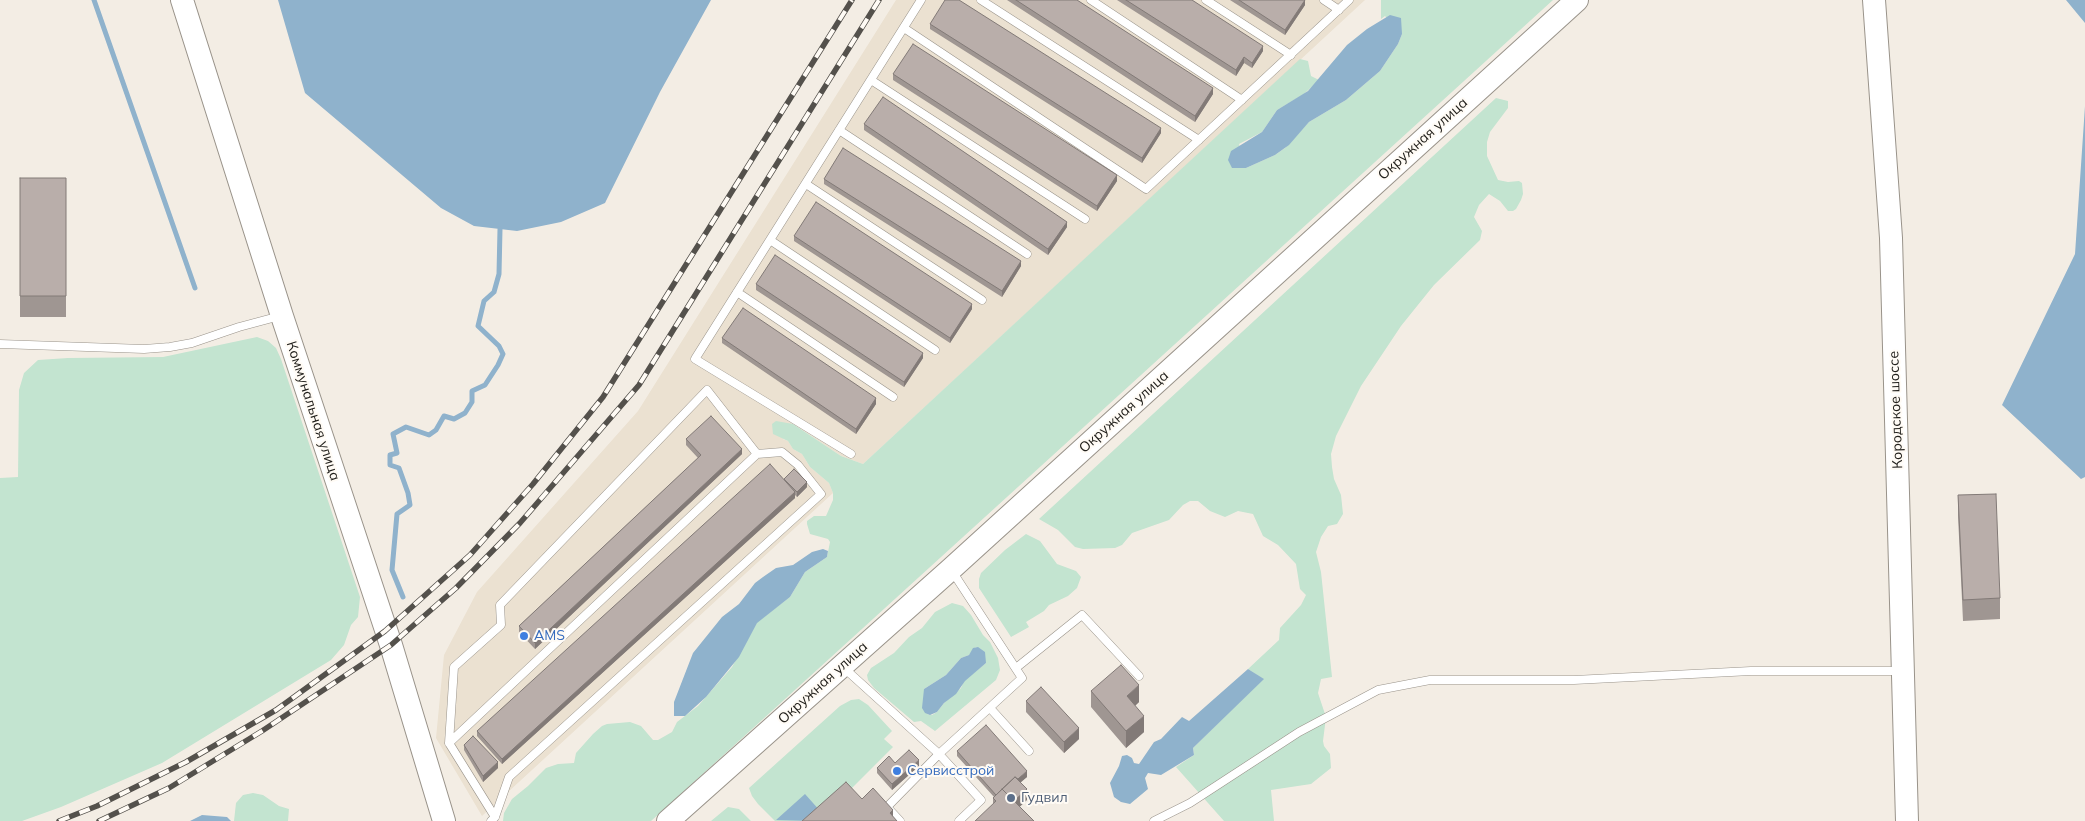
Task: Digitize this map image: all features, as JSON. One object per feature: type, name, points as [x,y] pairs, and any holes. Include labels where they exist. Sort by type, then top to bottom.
[{"type":"main road","name":"Коммунальная улица","points":[[182,0],[282,316],[391,645],[444,821]]},
{"type":"main road","name":"Окружная улица","points":[[668,821],[843,667],[1577,0]]},
{"type":"main road","name":"Кородское шоссе","points":[[1874,0],[1891,238],[1907,821]]},
{"type":"lane","points":[[852,454],[695,360],[921,0]]},
{"type":"lane","points":[[981,0],[1199,140]]},
{"type":"lane","points":[[1091,0],[1242,100]]},
{"type":"lane","points":[[1206,0],[1291,55]]},
{"type":"lane","points":[[1324,0],[1339,10]]},
{"type":"lane","points":[[904,28],[1146,189],[1350,0]]},
{"type":"lane","points":[[871,80],[1085,219]]},
{"type":"lane","points":[[840,130],[1027,254]]},
{"type":"lane","points":[[806,184],[982,300]]},
{"type":"lane","points":[[770,240],[935,350]]},
{"type":"lane","points":[[737,292],[893,398]]},
{"type":"lane","points":[[0,344],[144,349],[170,347],[192,343],[239,327],[282,316]]},
{"type":"lane","points":[[493,819],[449,743],[454,667],[501,625],[500,605],[707,390],[757,454]]},
{"type":"lane","points":[[449,743],[757,454],[782,452],[798,465],[820,494],[509,776],[493,819]]},
{"type":"lane","points":[[900,821],[887,807],[939,754],[1022,678],[951,569]]},
{"type":"lane","points":[[1016,668],[1082,615],[1139,676]]},
{"type":"lane","points":[[843,667],[939,754],[981,800],[959,821]]},
{"type":"lane","points":[[1154,821],[1190,803],[1299,732],[1378,690],[1430,680],[1574,680],[1751,671],[1904,671]]},
{"type":"lane","points":[[990,708],[1029,752]]},
{"type":"shaded area","points":[[896,0],[1365,0],[863,464],[841,456],[793,424],[783,439],[788,441],[793,449],[802,454],[810,467],[829,483],[833,493],[482,816],[436,738],[444,655],[477,592],[638,411]]},
{"type":"green space","points":[[1381,0],[1553,0],[651,821],[503,821],[504,813],[512,799],[546,768],[558,764],[574,763],[576,753],[602,726],[630,722],[641,726],[653,740],[658,740],[672,732],[677,722],[698,706],[732,667],[757,622],[790,597],[805,572],[827,557],[830,542],[828,539],[810,534],[807,521],[814,516],[826,516],[833,500],[833,493],[829,483],[810,467],[802,454],[793,449],[788,441],[773,434],[772,424],[776,421],[793,424],[841,456],[863,464],[1300,59],[1308,61],[1311,76],[1319,80],[1304,94],[1277,110],[1262,132],[1239,144],[1246,168],[1275,155],[1285,148],[1309,122],[1346,100],[1380,71],[1398,44],[1402,34],[1385,16],[1381,19]]},
{"type":"green space","points":[[1496,98],[1508,101],[1508,108],[1490,132],[1487,142],[1487,156],[1498,180],[1508,182],[1519,181],[1522,183],[1523,194],[1521,200],[1513,211],[1508,211],[1500,201],[1489,194],[1479,205],[1474,217],[1482,231],[1480,240],[1434,285],[1401,326],[1361,386],[1336,436],[1331,454],[1334,479],[1341,495],[1343,514],[1337,524],[1328,526],[1321,537],[1316,552],[1321,572],[1332,677],[1321,679],[1318,693],[1326,717],[1323,741],[1330,754],[1331,768],[1311,784],[1271,790],[1274,821],[1224,821],[1176,767],[1194,755],[1193,748],[1263,679],[1248,669],[1279,640],[1280,628],[1301,605],[1306,595],[1300,589],[1296,564],[1278,545],[1263,536],[1253,514],[1238,511],[1225,517],[1210,511],[1198,501],[1190,501],[1183,505],[1169,520],[1132,533],[1122,545],[1115,548],[1083,549],[1075,547],[1058,530],[1039,519]]},
{"type":"green space","points":[[257,337],[268,341],[276,348],[281,359],[360,597],[358,617],[351,625],[344,645],[331,660],[162,763],[61,807],[22,821],[0,821],[0,478],[18,477],[19,390],[24,373],[38,360],[163,357]]},
{"type":"green space","points":[[1026,534],[1040,541],[1057,564],[1076,571],[1081,577],[1077,588],[1068,596],[1049,605],[1044,611],[1026,622],[1029,627],[1011,637],[979,588],[979,579],[981,573],[1005,550]]},
{"type":"green space","points":[[952,603],[963,606],[990,642],[998,658],[1000,670],[996,680],[935,731],[921,721],[914,722],[874,688],[867,675],[871,668],[894,653],[909,637],[922,628],[935,612]],"holes":[[[976,647],[986,663],[964,681],[961,688],[937,712],[932,715],[927,714],[924,689],[946,675],[961,658],[969,655]]]},
{"type":"green space","points":[[859,699],[868,705],[892,731],[884,739],[893,747],[849,791],[826,821],[775,821],[758,804],[749,788],[840,706],[851,700]]},
{"type":"green space","points":[[253,793],[263,795],[279,806],[289,809],[288,821],[234,821],[236,803],[243,795]]},
{"type":"green space","points":[[728,807],[739,809],[751,821],[711,821]]},
{"type":"water","points":[[278,0],[711,0],[660,92],[605,203],[561,222],[517,231],[474,226],[441,208],[305,93]]},
{"type":"water","points":[[2066,0],[2085,0],[2085,23]]},
{"type":"water","points":[[1390,15],[1401,18],[1402,34],[1398,44],[1380,71],[1346,100],[1309,122],[1289,145],[1275,155],[1246,168],[1232,168],[1228,160],[1231,151],[1262,132],[1277,110],[1308,91],[1347,45],[1367,29]]},
{"type":"water","points":[[2085,106],[2085,477],[2081,479],[2002,405],[2075,254]]},
{"type":"water","points":[[823,549],[828,551],[827,557],[805,572],[790,597],[757,623],[739,657],[706,697],[685,716],[674,716],[674,702],[693,653],[722,617],[739,604],[755,583],[776,568],[793,565],[812,552]]},
{"type":"water","points":[[978,647],[985,652],[986,663],[965,681],[956,694],[944,703],[937,712],[930,715],[925,713],[922,708],[924,689],[946,675],[961,658],[969,655],[973,648]]},
{"type":"water","points":[[1248,669],[1264,679],[1193,748],[1194,755],[1161,775],[1148,773],[1145,778],[1148,789],[1130,804],[1121,802],[1114,797],[1110,783],[1122,756],[1127,755],[1132,758],[1134,763],[1139,764],[1154,742],[1161,739],[1182,717],[1189,721]]},
{"type":"water","points":[[805,794],[821,812],[811,821],[776,820]]},
{"type":"water","points":[[202,815],[227,817],[231,821],[190,821]]},
{"type":"building","points":[[945,0],[959,0],[1161,128],[1142,158],[930,24]]},
{"type":"building","points":[[1016,0],[1077,0],[1213,88],[1195,116]]},
{"type":"building","points":[[1126,0],[1192,0],[1263,46],[1252,63],[1244,57],[1236,70]]},
{"type":"building","points":[[1239,0],[1305,0],[1285,30]]},
{"type":"building","points":[[913,44],[1117,175],[1097,206],[893,74]]},
{"type":"building","points":[[883,97],[1067,222],[1048,249],[864,124]]},
{"type":"building","points":[[843,148],[1021,261],[1002,291],[824,179]]},
{"type":"building","points":[[20,178],[66,178],[66,296],[20,296]]},
{"type":"building","points":[[816,202],[972,304],[950,338],[794,236]]},
{"type":"building","points":[[775,255],[923,353],[904,382],[756,284]]},
{"type":"building","points":[[743,308],[876,398],[856,429],[722,338]]},
{"type":"building","points":[[711,416],[742,449],[535,643],[519,626],[701,455],[686,439]]},
{"type":"building","points":[[770,464],[795,492],[502,759],[477,731]]},
{"type":"building","points":[[794,469],[807,482],[797,492],[784,479]]},
{"type":"building","points":[[1996,494],[2000,598],[1963,600],[1958,495]]},
{"type":"building","points":[[1121,665],[1139,685],[1127,696],[1144,716],[1126,731],[1091,691]]},
{"type":"building","points":[[1041,687],[1079,728],[1064,742],[1026,701]]},
{"type":"building","points":[[986,725],[1027,771],[1018,779],[1015,777],[996,795],[957,751]]},
{"type":"building","points":[[473,736],[498,762],[483,776],[464,745]]},
{"type":"building","name":"Сервисстрой","points":[[909,750],[919,760],[892,784],[877,768],[889,756],[895,763]]},
{"type":"building","points":[[1015,777],[1027,789],[1014,801],[1002,789]]},
{"type":"building","points":[[846,782],[862,799],[873,788],[893,810],[890,813],[897,821],[802,821]]},
{"type":"building","points":[[1002,789],[1034,821],[975,821],[996,801],[993,798]]},
{"type":"waterway","points":[[94,0],[195,288]]},
{"type":"waterway","points":[[403,597],[392,570],[397,514],[410,505],[408,493],[399,468],[390,465],[390,455],[397,453],[393,434],[406,427],[429,435],[436,430],[444,416],[454,419],[465,413],[472,402],[472,391],[485,385],[498,365],[503,354],[499,346],[478,326],[484,301],[494,292],[499,274],[500,229]]},
{"type":"railway","points":[[59,821],[97,806],[186,762],[276,710],[385,631],[470,555],[533,484],[603,397],[852,0]]},
{"type":"railway","points":[[99,821],[169,788],[262,731],[391,645],[456,588],[520,523],[639,385],[879,0]]},
{"type":"place","name":"AMS","points":[[524,636]]},
{"type":"place","name":"Сервисстрой","points":[[897,771]]},
{"type":"place","name":"Гудвил","points":[[1011,798]]}]
